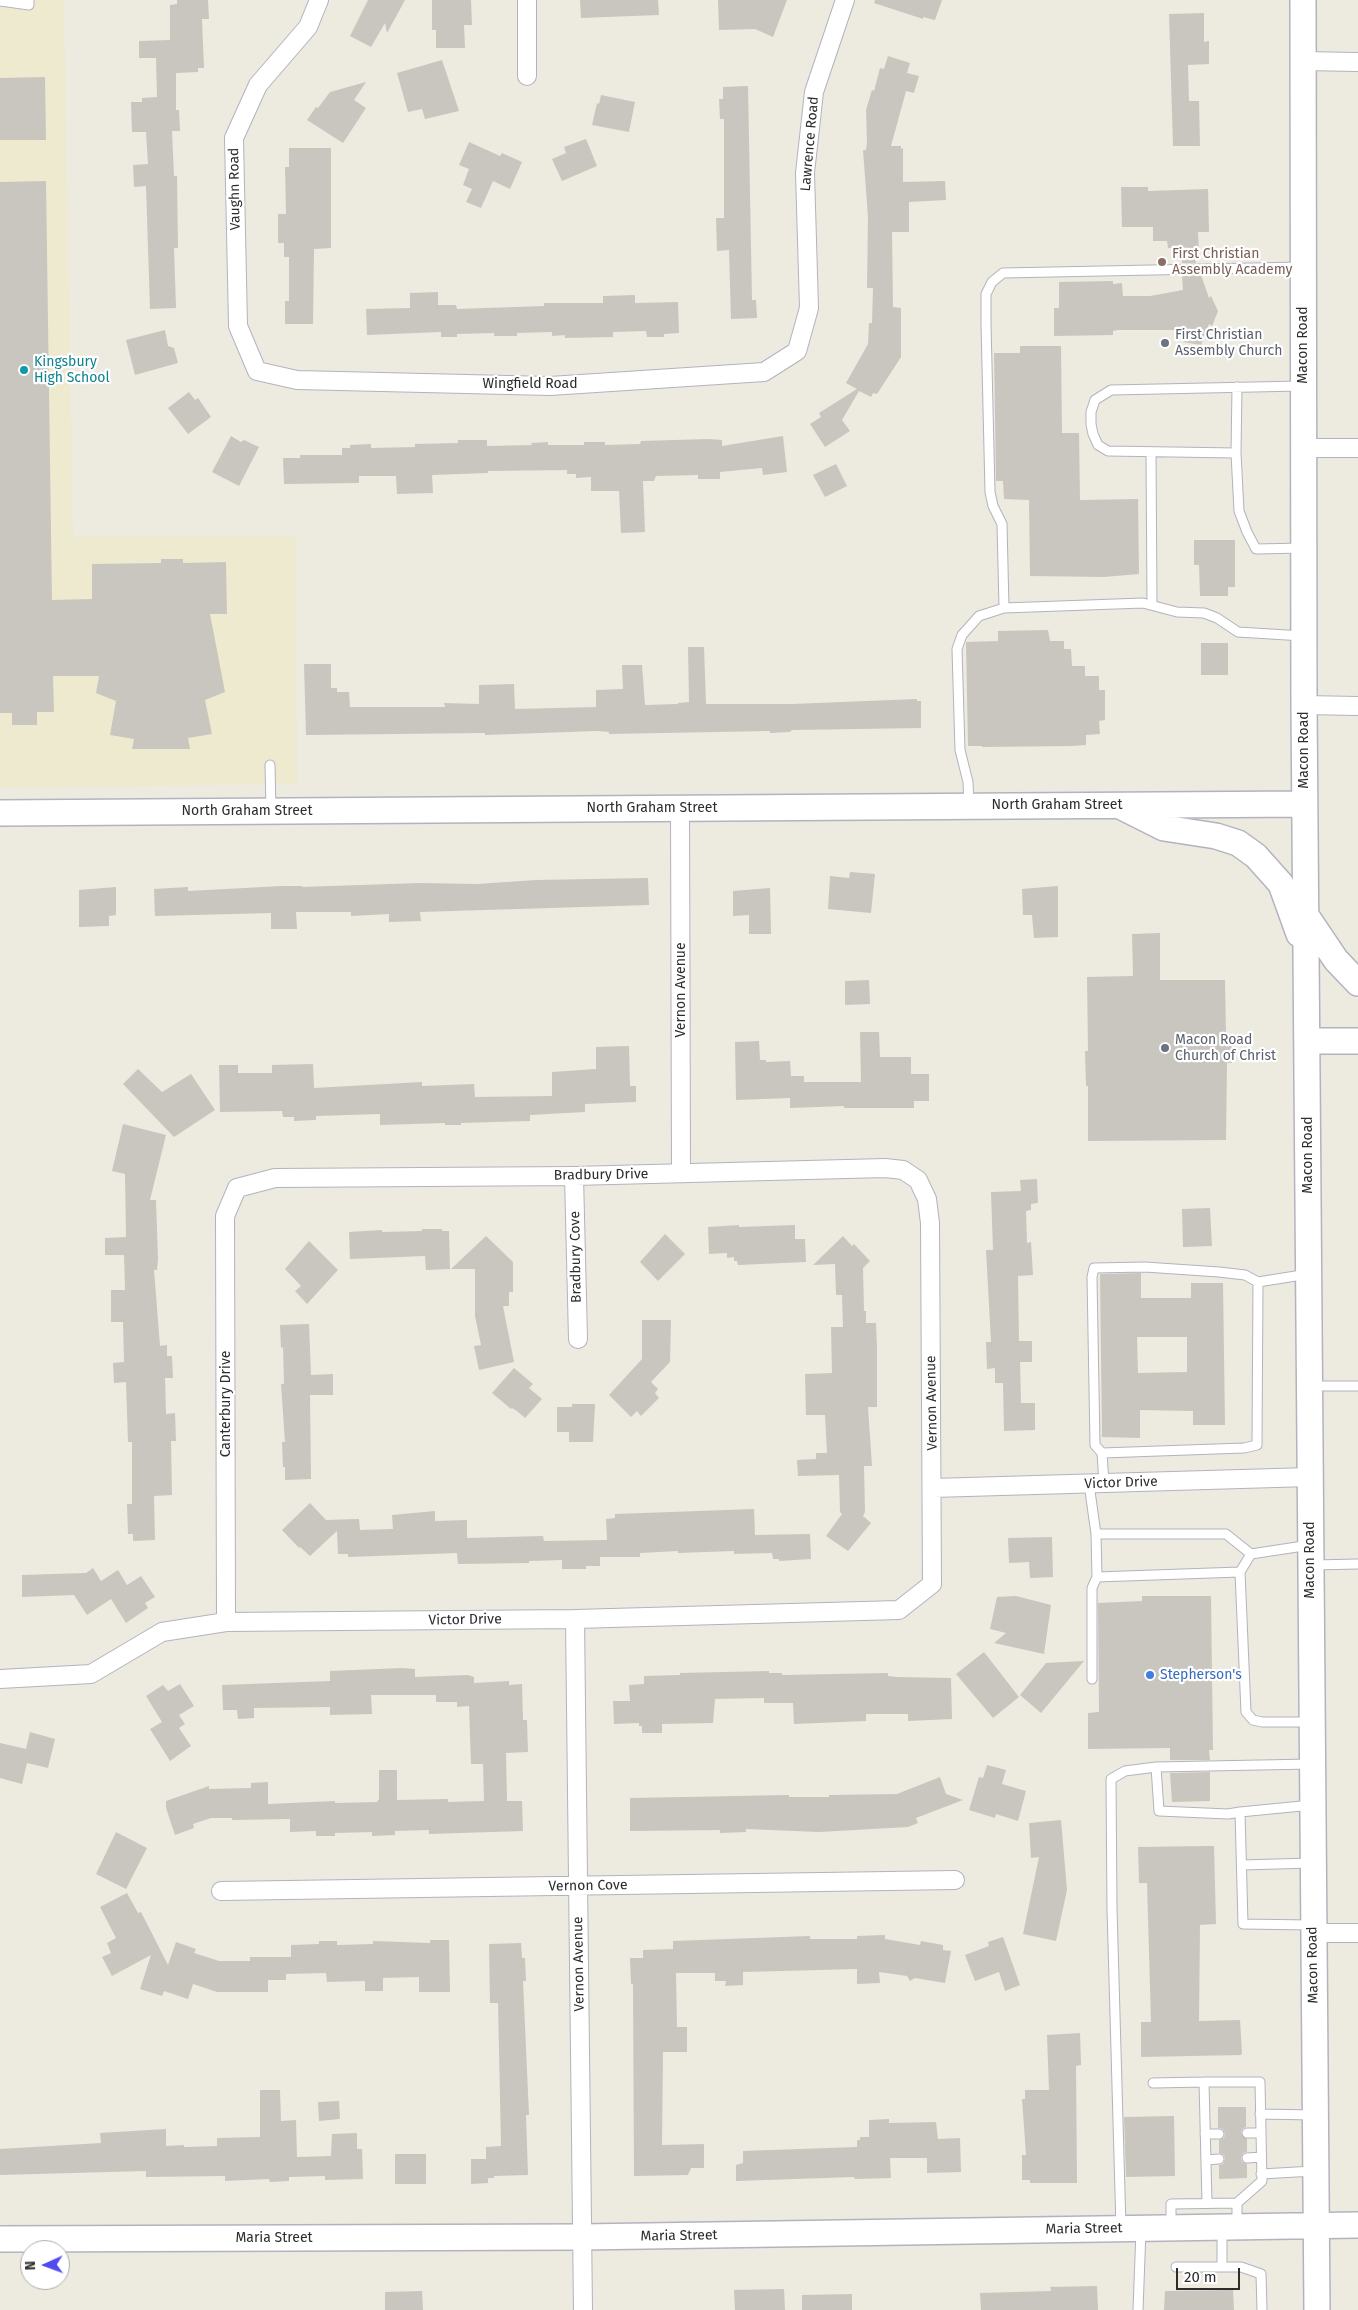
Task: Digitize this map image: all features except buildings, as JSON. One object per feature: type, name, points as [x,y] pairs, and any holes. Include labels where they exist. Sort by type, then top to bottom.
[{"type":"main road","name":"Macon Road","points":[[1303,0],[1304,804],[1317,2310]]},
{"type":"main road","name":"North Graham Street","points":[[0,813],[1304,804]]},
{"type":"main road","points":[[1118,805],[1164,828],[1216,836],[1238,843],[1256,856],[1281,884],[1306,952]]},
{"type":"main road","points":[[1305,914],[1336,960],[1358,983]]},
{"type":"main road","points":[[1307,1041],[1358,1041]]},
{"type":"main road","name":"Maria Street","points":[[0,2240],[582,2237],[1172,2228],[1232,2219],[1316,2226],[1358,2225]]},
{"type":"street","name":"Vaughn Road","points":[[257,371],[238,326],[234,138],[258,85],[308,26],[319,0]]},
{"type":"street","points":[[527,76],[528,0]]},
{"type":"street","name":"Lawrence Road","points":[[797,351],[809,308],[805,173],[814,92],[845,0]]},
{"type":"street","points":[[1303,61],[1358,62]]},
{"type":"street","name":"Wingfield Road","points":[[257,371],[297,380],[550,386],[764,372],[797,351]]},
{"type":"street","points":[[1303,448],[1358,448]]},
{"type":"street","points":[[1304,705],[1358,706]]},
{"type":"street","name":"Vernon Avenue","points":[[680,807],[681,1172]]},
{"type":"street","name":"Bradbury Drive","points":[[236,1188],[275,1178],[574,1176],[885,1168],[903,1170],[918,1180],[927,1199],[930,1223]]},
{"type":"street","name":"Bradbury Cove","points":[[574,1176],[578,1339]]},
{"type":"street","name":"Canterbury Drive","points":[[226,1622],[226,1216],[236,1188]]},
{"type":"street","name":"Vernon Avenue","points":[[930,1223],[933,1488],[932,1584]]},
{"type":"street","name":"Victor Drive","points":[[933,1488],[1310,1477]]},
{"type":"street","name":"Victor Drive","points":[[0,1679],[92,1674],[162,1632],[226,1622],[575,1619],[899,1610],[932,1584]]},
{"type":"street","name":"Vernon Avenue","points":[[575,1619],[582,2310]]},
{"type":"street","name":"Vernon Cove","points":[[221,1891],[955,1880]]},
{"type":"street","points":[[1313,1929],[1358,1933]]},
{"type":"lane","points":[[0,0],[29,5],[29,0]]},
{"type":"lane","points":[[1004,608],[1002,524],[993,506],[990,492],[986,294],[992,282],[1002,273],[1016,272],[1303,267]]},
{"type":"lane","points":[[1236,453],[1108,451],[1098,445],[1092,434],[1091,412],[1095,400],[1111,390],[1303,386]]},
{"type":"lane","points":[[1237,387],[1236,453],[1239,511],[1247,532],[1256,549],[1303,548]]},
{"type":"lane","points":[[1151,452],[1152,604]]},
{"type":"lane","points":[[969,806],[968,782],[960,750],[958,649],[962,635],[979,616],[1004,608],[1144,603],[1177,612],[1204,613],[1217,618],[1238,632],[1304,636]]},
{"type":"lane","points":[[270,765],[270,811]]},
{"type":"lane","points":[[1102,1453],[1095,1445],[1092,1277],[1094,1268],[1145,1267],[1219,1272],[1245,1275],[1258,1282],[1308,1274]]},
{"type":"lane","points":[[1102,1453],[1244,1448],[1257,1445],[1258,1282]]},
{"type":"lane","points":[[1309,1386],[1358,1386]]},
{"type":"lane","points":[[1092,1680],[1092,1588],[1097,1577],[1097,1483],[1102,1453]]},
{"type":"lane","points":[[1096,1534],[1226,1534],[1251,1554],[1310,1555],[1358,1564]]},
{"type":"lane","points":[[1251,1554],[1240,1572],[1246,1712],[1253,1720],[1262,1722],[1312,1722]]},
{"type":"lane","points":[[1097,1577],[1240,1572]]},
{"type":"lane","points":[[1138,2310],[1131,2228],[1112,1908],[1112,1779],[1125,1771],[1156,1767],[1312,1764]]},
{"type":"lane","points":[[1156,1767],[1159,1811],[1228,1814],[1312,1805]]},
{"type":"lane","points":[[1240,1812],[1243,1924],[1313,1929]]},
{"type":"lane","points":[[1242,1865],[1312,1863]]},
{"type":"lane","points":[[1204,2082],[1207,2203]]},
{"type":"lane","points":[[1153,2083],[1260,2082],[1262,2181],[1232,2219],[1222,2267]]},
{"type":"lane","points":[[1260,2114],[1315,2115]]},
{"type":"lane","points":[[1246,2133],[1261,2132]]},
{"type":"lane","points":[[1205,2134],[1219,2134]]},
{"type":"lane","points":[[1247,2158],[1261,2157]]},
{"type":"lane","points":[[1206,2160],[1219,2159]]},
{"type":"lane","points":[[1262,2174],[1315,2171]]},
{"type":"lane","points":[[1172,2228],[1171,2204],[1207,2203],[1232,2219]]},
{"type":"lane","points":[[1176,2267],[1241,2267],[1261,2274],[1262,2310]]},
{"type":"shaded area","points":[[0,0],[64,0],[73,537],[296,537],[297,784],[0,788]]},
{"type":"place","name":"First Christian Assembly Academy","points":[[1162,262]]},
{"type":"place","name":"First Christian Assembly Church","points":[[1165,343]]},
{"type":"place","name":"Kingsbury High School","points":[[24,370]]},
{"type":"place","name":"Macon Road Church of Christ","points":[[1165,1048]]},
{"type":"place","name":"Stepherson's","points":[[1150,1675]]}]
